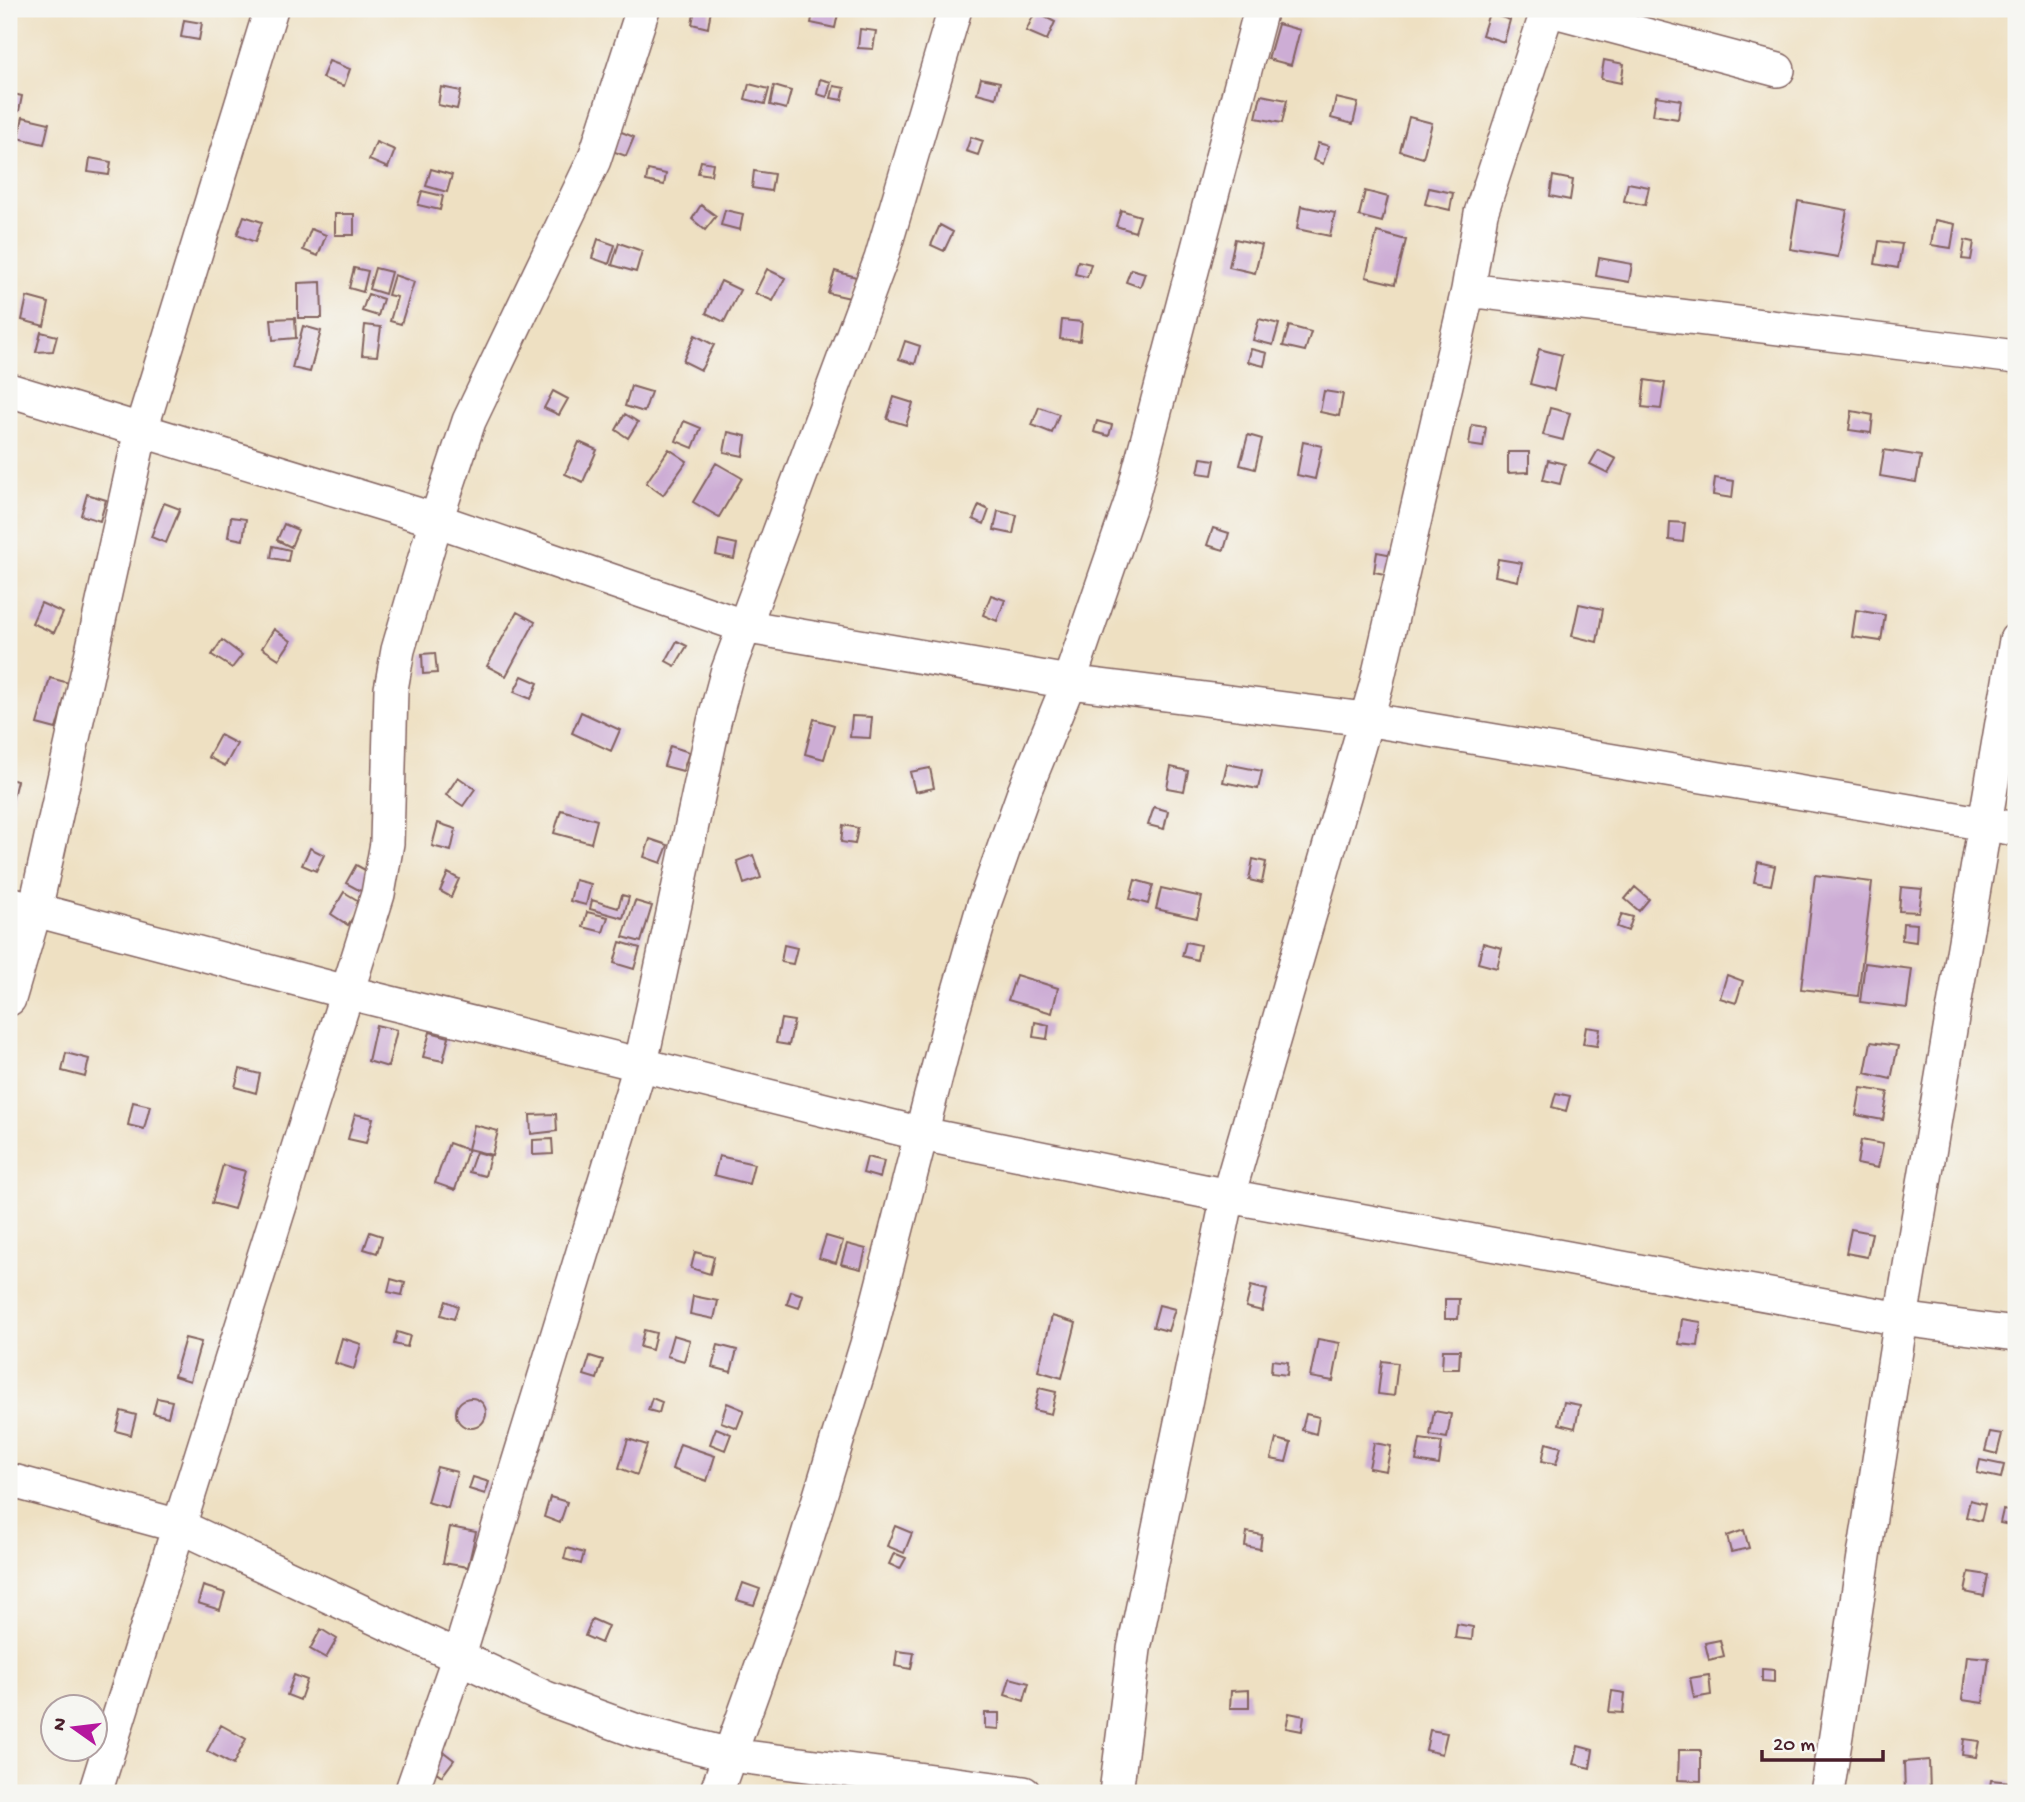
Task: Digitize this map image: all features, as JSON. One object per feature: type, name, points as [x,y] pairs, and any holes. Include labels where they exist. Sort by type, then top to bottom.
[{"type":"street","points":[[95,1793],[346,992],[364,944],[387,843],[391,689],[398,650],[436,520],[469,421],[594,160],[643,9]]},
{"type":"street","points":[[411,1793],[458,1659],[640,1063],[714,722],[743,626],[881,260],[955,9]]},
{"type":"street","points":[[716,1793],[803,1551],[867,1344],[951,1018],[984,904],[1024,792],[1069,682],[1130,502],[1261,9]]},
{"type":"street","points":[[1116,1793],[1134,1649],[1228,1196],[1380,673],[1468,290],[1481,213],[1548,9],[1778,70]]},
{"type":"street","points":[[9,999],[22,906],[141,430],[263,11]]},
{"type":"street","points":[[1468,290],[2016,357]]},
{"type":"street","points":[[9,390],[436,520],[743,626],[1069,682],[1365,719],[2016,829]]},
{"type":"street","points":[[1827,1793],[1901,1319],[2016,640]]},
{"type":"street","points":[[22,906],[346,992],[922,1133],[1228,1196],[1901,1319],[2016,1334]]},
{"type":"street","points":[[9,1480],[178,1526],[458,1659],[546,1698],[637,1731],[730,1755],[1024,1793]]},
{"type":"building","points":[[695,9],[711,9],[708,28],[692,24]]},
{"type":"building","points":[[814,9],[839,9],[835,28],[811,23]]},
{"type":"building","points":[[1035,12],[1055,22],[1047,40],[1026,31]]},
{"type":"building","points":[[1489,13],[1510,20],[1504,42],[1482,35]]},
{"type":"building","points":[[184,20],[202,23],[199,40],[181,37]]},
{"type":"building","points":[[1278,24],[1300,30],[1291,65],[1268,59]]},
{"type":"building","points":[[860,29],[876,31],[873,49],[858,48]]},
{"type":"building","points":[[1604,60],[1624,64],[1621,83],[1601,79]]},
{"type":"building","points":[[329,61],[350,69],[344,86],[322,78]]},
{"type":"building","points":[[981,78],[1000,82],[996,98],[977,93]]},
{"type":"building","points":[[820,79],[831,82],[827,97],[817,94]]},
{"type":"building","points":[[749,84],[769,89],[765,104],[745,99]]},
{"type":"building","points":[[774,86],[791,91],[786,109],[770,105]]},
{"type":"building","points":[[834,86],[845,88],[842,100],[831,98]]},
{"type":"building","points":[[441,87],[461,91],[457,109],[438,105]]},
{"type":"building","points":[[9,93],[22,96],[19,111],[9,109]]},
{"type":"building","points":[[1261,95],[1287,100],[1282,123],[1256,118]]},
{"type":"building","points":[[1656,96],[1681,100],[1678,119],[1653,115]]},
{"type":"building","points":[[1336,98],[1358,103],[1353,124],[1331,118]]},
{"type":"building","points":[[23,117],[49,123],[44,144],[18,138]]},
{"type":"building","points":[[1409,117],[1432,123],[1423,158],[1400,151]]},
{"type":"building","points":[[619,131],[634,137],[626,156],[612,151]]},
{"type":"building","points":[[971,137],[983,141],[978,155],[966,151]]},
{"type":"building","points":[[376,142],[395,150],[388,168],[369,160]]},
{"type":"building","points":[[1318,143],[1329,146],[1323,164],[1313,160]]},
{"type":"building","points":[[90,158],[111,162],[109,175],[88,172]]},
{"type":"building","points":[[701,161],[713,163],[711,175],[698,173]]},
{"type":"building","points":[[431,169],[452,175],[447,192],[426,186]]},
{"type":"building","points":[[648,170],[666,174],[664,185],[646,181]]},
{"type":"building","points":[[754,171],[774,174],[771,191],[752,188]]},
{"type":"building","points":[[1553,176],[1573,180],[1570,200],[1550,196]]},
{"type":"building","points":[[1628,183],[1649,187],[1645,205],[1624,201]]},
{"type":"building","points":[[1429,188],[1453,193],[1450,210],[1425,204]]},
{"type":"building","points":[[422,191],[443,196],[440,210],[418,205]]},
{"type":"building","points":[[1365,191],[1388,197],[1382,222],[1359,216]]},
{"type":"building","points":[[1798,201],[1847,210],[1838,257],[1790,249]]},
{"type":"building","points":[[701,205],[716,216],[705,230],[692,219]]},
{"type":"building","points":[[1301,206],[1335,213],[1330,236],[1297,229]]},
{"type":"building","points":[[725,210],[743,214],[740,230],[721,225]]},
{"type":"building","points":[[1121,210],[1140,216],[1135,232],[1116,226]]},
{"type":"building","points":[[335,214],[354,214],[354,235],[335,235]]},
{"type":"building","points":[[244,216],[262,222],[255,242],[237,235]]},
{"type":"building","points":[[1935,220],[1955,224],[1951,248],[1931,245]]},
{"type":"building","points":[[940,225],[953,232],[944,251],[931,245]]},
{"type":"building","points":[[311,229],[326,235],[318,256],[303,250]]},
{"type":"building","points":[[1377,232],[1406,240],[1395,284],[1366,277]]},
{"type":"building","points":[[598,239],[615,245],[609,264],[592,258]]},
{"type":"building","points":[[1235,239],[1262,245],[1255,273],[1229,267]]},
{"type":"building","points":[[1965,240],[1974,242],[1971,260],[1962,259]]},
{"type":"building","points":[[1879,241],[1902,244],[1898,268],[1875,264]]},
{"type":"building","points":[[619,243],[642,251],[636,272],[612,265]]},
{"type":"building","points":[[1599,258],[1632,264],[1629,282],[1596,276]]},
{"type":"building","points":[[1078,261],[1091,264],[1087,277],[1075,274]]},
{"type":"building","points":[[354,268],[368,271],[363,292],[349,288]]},
{"type":"building","points":[[375,268],[391,272],[385,294],[369,289]]},
{"type":"building","points":[[767,269],[785,278],[773,301],[755,293]]},
{"type":"building","points":[[1131,269],[1145,273],[1140,287],[1126,282]]},
{"type":"building","points":[[835,271],[856,277],[850,298],[828,293]]},
{"type":"building","points":[[394,275],[414,282],[401,324],[390,321],[397,297],[388,295]]},
{"type":"building","points":[[721,281],[740,290],[724,322],[706,313]]},
{"type":"building","points":[[321,282],[322,318],[298,318],[298,283]]},
{"type":"building","points":[[368,294],[383,299],[378,316],[362,311]]},
{"type":"building","points":[[27,297],[49,303],[44,326],[22,320]]},
{"type":"building","points":[[295,318],[296,338],[273,340],[271,319]]},
{"type":"building","points":[[1259,319],[1279,324],[1273,345],[1253,340]]},
{"type":"building","points":[[1062,320],[1082,322],[1080,341],[1060,339]]},
{"type":"building","points":[[365,325],[381,327],[377,356],[362,355]]},
{"type":"building","points":[[303,326],[321,331],[310,372],[292,368]]},
{"type":"building","points":[[1289,326],[1311,332],[1305,351],[1283,346]]},
{"type":"building","points":[[41,332],[57,336],[53,351],[36,352]]},
{"type":"building","points":[[695,335],[714,345],[701,370],[683,361]]},
{"type":"building","points":[[905,341],[920,346],[915,364],[899,359]]},
{"type":"building","points":[[1251,349],[1267,353],[1264,366],[1248,362]]},
{"type":"building","points":[[1539,349],[1562,355],[1554,390],[1530,384]]},
{"type":"building","points":[[1645,380],[1665,383],[1661,409],[1642,407]]},
{"type":"building","points":[[631,386],[651,392],[644,412],[625,406]]},
{"type":"building","points":[[553,391],[568,399],[559,415],[544,408]]},
{"type":"building","points":[[1324,391],[1343,394],[1339,416],[1320,412]]},
{"type":"building","points":[[894,397],[913,403],[906,425],[887,419]]},
{"type":"building","points":[[1039,407],[1059,414],[1052,433],[1032,425]]},
{"type":"building","points":[[1550,408],[1570,413],[1563,440],[1543,435]]},
{"type":"building","points":[[1852,411],[1873,415],[1871,433],[1849,430]]},
{"type":"building","points":[[625,414],[638,422],[628,438],[616,430]]},
{"type":"building","points":[[684,421],[701,428],[693,448],[676,441]]},
{"type":"building","points":[[1097,421],[1112,425],[1109,436],[1094,432]]},
{"type":"building","points":[[1472,425],[1486,427],[1483,447],[1469,445]]},
{"type":"building","points":[[728,432],[746,436],[743,456],[724,452]]},
{"type":"building","points":[[1248,435],[1262,439],[1255,469],[1240,465]]},
{"type":"building","points":[[579,442],[597,450],[583,482],[565,474]]},
{"type":"building","points":[[1303,442],[1322,446],[1315,479],[1297,475]]},
{"type":"building","points":[[669,449],[687,461],[663,495],[646,483]]},
{"type":"building","points":[[1598,450],[1616,459],[1608,473],[1590,464]]},
{"type":"building","points":[[1884,450],[1921,456],[1916,482],[1880,476]]},
{"type":"building","points":[[1508,452],[1529,452],[1529,472],[1508,473]]},
{"type":"building","points":[[1201,458],[1215,460],[1212,475],[1198,473]]},
{"type":"building","points":[[1548,460],[1565,464],[1560,484],[1543,480]]},
{"type":"building","points":[[716,463],[742,478],[719,517],[693,502]]},
{"type":"building","points":[[1715,478],[1734,481],[1732,498],[1713,495]]},
{"type":"building","points":[[87,494],[106,500],[100,521],[81,515]]},
{"type":"building","points":[[164,503],[180,509],[166,543],[151,537]]},
{"type":"building","points":[[979,505],[989,510],[984,524],[973,519]]},
{"type":"building","points":[[998,511],[1017,515],[1013,534],[994,530]]},
{"type":"building","points":[[231,517],[246,519],[243,540],[228,537]]},
{"type":"building","points":[[1670,522],[1685,523],[1683,542],[1669,540]]},
{"type":"building","points":[[284,524],[298,530],[291,547],[277,540]]},
{"type":"building","points":[[1213,528],[1229,533],[1224,550],[1207,545]]},
{"type":"building","points":[[719,540],[737,544],[734,559],[716,555]]},
{"type":"building","points":[[273,546],[290,550],[288,561],[271,558]]},
{"type":"building","points":[[1377,552],[1393,555],[1390,575],[1374,572]]},
{"type":"building","points":[[1498,559],[1522,563],[1518,581],[1495,576]]},
{"type":"building","points":[[991,595],[1005,600],[997,621],[983,615]]},
{"type":"building","points":[[41,603],[63,613],[54,633],[32,623]]},
{"type":"building","points":[[1579,604],[1603,609],[1597,642],[1572,636]]},
{"type":"building","points":[[1856,610],[1885,615],[1881,641],[1852,637]]},
{"type":"building","points":[[517,612],[535,622],[506,676],[487,666]]},
{"type":"building","points":[[274,629],[291,641],[279,659],[262,648]]},
{"type":"building","points":[[222,640],[242,655],[232,668],[212,655]]},
{"type":"building","points":[[677,641],[687,646],[675,666],[666,661]]},
{"type":"building","points":[[435,653],[437,673],[423,674],[422,654]]},
{"type":"building","points":[[522,676],[538,683],[531,699],[514,692]]},
{"type":"building","points":[[50,678],[69,683],[56,729],[37,724]]},
{"type":"building","points":[[581,712],[620,730],[611,751],[572,733]]},
{"type":"building","points":[[852,716],[872,717],[870,738],[850,737]]},
{"type":"building","points":[[814,719],[834,725],[824,759],[805,754]]},
{"type":"building","points":[[220,735],[237,744],[225,766],[208,757]]},
{"type":"building","points":[[670,746],[689,752],[683,771],[664,766]]},
{"type":"building","points":[[1227,764],[1262,771],[1258,789],[1223,782]]},
{"type":"building","points":[[1171,767],[1188,771],[1184,791],[1167,788]]},
{"type":"building","points":[[930,768],[934,788],[915,792],[910,772]]},
{"type":"building","points":[[458,777],[475,789],[463,806],[446,795]]},
{"type":"building","points":[[9,779],[17,781],[10,808],[9,808]]},
{"type":"building","points":[[1154,807],[1168,811],[1164,829],[1148,825]]},
{"type":"building","points":[[561,810],[597,820],[591,843],[554,833]]},
{"type":"building","points":[[438,823],[456,829],[451,851],[432,846]]},
{"type":"building","points":[[843,825],[858,828],[855,844],[841,842]]},
{"type":"building","points":[[650,839],[668,845],[661,863],[644,857]]},
{"type":"building","points":[[310,848],[324,855],[316,871],[302,865]]},
{"type":"building","points":[[753,855],[761,878],[744,884],[737,861]]},
{"type":"building","points":[[1253,859],[1266,862],[1262,883],[1249,880]]},
{"type":"building","points":[[1758,862],[1775,866],[1771,885],[1754,882]]},
{"type":"building","points":[[356,865],[376,876],[366,894],[346,883]]},
{"type":"building","points":[[448,873],[459,879],[451,897],[440,891]]},
{"type":"building","points":[[1815,875],[1872,882],[1858,996],[1801,989]]},
{"type":"building","points":[[575,880],[591,884],[586,905],[570,901]]},
{"type":"building","points":[[1135,880],[1153,885],[1148,904],[1130,899]]},
{"type":"building","points":[[1635,887],[1649,899],[1639,911],[1625,899]]},
{"type":"building","points":[[1901,887],[1922,889],[1919,912],[1899,911]]},
{"type":"building","points":[[1161,888],[1202,897],[1197,918],[1156,909]]},
{"type":"building","points":[[344,892],[362,903],[348,925],[331,914]]},
{"type":"building","points":[[622,895],[629,897],[623,918],[590,909],[592,900],[618,908]]},
{"type":"building","points":[[635,901],[652,906],[641,942],[623,937]]},
{"type":"building","points":[[587,912],[608,917],[603,932],[583,927]]},
{"type":"building","points":[[1622,914],[1633,917],[1628,931],[1617,927]]},
{"type":"building","points":[[1903,923],[1917,924],[1916,942],[1902,940]]},
{"type":"building","points":[[620,942],[640,948],[634,969],[614,963]]},
{"type":"building","points":[[1186,942],[1200,945],[1197,960],[1182,956]]},
{"type":"building","points":[[1483,943],[1502,948],[1497,968],[1478,963]]},
{"type":"building","points":[[784,945],[797,948],[793,964],[781,962]]},
{"type":"building","points":[[1865,963],[1912,969],[1907,1008],[1860,1002]]},
{"type":"building","points":[[1016,975],[1058,988],[1052,1013],[1008,1000]]},
{"type":"building","points":[[1727,975],[1743,981],[1736,1003],[1720,998]]},
{"type":"building","points":[[781,1019],[794,1021],[789,1045],[776,1043]]},
{"type":"building","points":[[1035,1022],[1049,1025],[1047,1039],[1033,1037]]},
{"type":"building","points":[[376,1025],[397,1030],[388,1067],[368,1061]]},
{"type":"building","points":[[1586,1027],[1600,1029],[1597,1046],[1583,1044]]},
{"type":"building","points":[[430,1032],[449,1037],[443,1061],[423,1057]]},
{"type":"building","points":[[1871,1042],[1898,1046],[1891,1079],[1865,1073]]},
{"type":"building","points":[[66,1053],[89,1059],[85,1077],[62,1071]]},
{"type":"building","points":[[240,1069],[260,1074],[256,1093],[235,1087]]},
{"type":"building","points":[[1861,1088],[1888,1092],[1883,1120],[1856,1115]]},
{"type":"building","points":[[1556,1093],[1570,1096],[1566,1111],[1552,1107]]},
{"type":"building","points":[[133,1102],[150,1106],[144,1129],[128,1125]]},
{"type":"building","points":[[355,1114],[373,1118],[366,1143],[348,1139]]},
{"type":"building","points":[[556,1114],[557,1131],[531,1134],[530,1115]]},
{"type":"building","points":[[474,1125],[498,1131],[492,1155],[468,1149]]},
{"type":"building","points":[[552,1139],[553,1154],[533,1155],[533,1140]]},
{"type":"building","points":[[1861,1140],[1883,1144],[1878,1168],[1857,1164]]},
{"type":"building","points":[[449,1143],[468,1150],[455,1190],[435,1183]]},
{"type":"building","points":[[476,1152],[490,1156],[485,1176],[469,1172]]},
{"type":"building","points":[[719,1156],[754,1164],[749,1184],[714,1175]]},
{"type":"building","points":[[867,1157],[884,1161],[880,1178],[863,1173]]},
{"type":"building","points":[[223,1165],[245,1171],[234,1209],[212,1203]]},
{"type":"building","points":[[1851,1229],[1872,1233],[1867,1257],[1846,1253]]},
{"type":"building","points":[[370,1232],[382,1236],[377,1253],[364,1249]]},
{"type":"building","points":[[826,1236],[843,1241],[836,1263],[819,1258]]},
{"type":"building","points":[[847,1244],[866,1249],[861,1269],[841,1264]]},
{"type":"building","points":[[695,1252],[714,1257],[710,1274],[691,1268]]},
{"type":"building","points":[[391,1279],[405,1283],[402,1295],[388,1292]]},
{"type":"building","points":[[1251,1286],[1267,1290],[1262,1311],[1246,1307]]},
{"type":"building","points":[[791,1291],[803,1295],[799,1308],[787,1304]]},
{"type":"building","points":[[693,1296],[718,1301],[714,1319],[690,1314]]},
{"type":"building","points":[[1445,1299],[1459,1299],[1458,1319],[1445,1319]]},
{"type":"building","points":[[446,1301],[458,1306],[454,1319],[441,1315]]},
{"type":"building","points":[[1159,1305],[1175,1309],[1168,1331],[1153,1327]]},
{"type":"building","points":[[1052,1316],[1076,1323],[1062,1378],[1038,1371]]},
{"type":"building","points":[[1682,1319],[1701,1322],[1698,1346],[1679,1344]]},
{"type":"building","points":[[644,1330],[656,1333],[652,1350],[640,1347]]},
{"type":"building","points":[[397,1332],[410,1336],[407,1347],[394,1344]]},
{"type":"building","points":[[673,1335],[690,1340],[684,1361],[667,1356]]},
{"type":"building","points":[[185,1338],[201,1342],[190,1381],[174,1376]]},
{"type":"building","points":[[342,1338],[361,1344],[354,1369],[335,1363]]},
{"type":"building","points":[[1318,1339],[1340,1343],[1333,1381],[1310,1377]]},
{"type":"building","points":[[718,1345],[737,1350],[731,1372],[712,1367]]},
{"type":"building","points":[[1443,1350],[1460,1350],[1459,1369],[1442,1369]]},
{"type":"building","points":[[590,1356],[603,1360],[597,1379],[584,1375]]},
{"type":"building","points":[[1272,1360],[1288,1362],[1287,1375],[1271,1373]]},
{"type":"building","points":[[1382,1361],[1398,1363],[1394,1396],[1378,1394]]},
{"type":"building","points":[[1039,1388],[1056,1392],[1051,1414],[1034,1410]]},
{"type":"building","points":[[157,1398],[172,1401],[168,1417],[153,1413]]},
{"type":"building","points":[[471,1398],[477,1399],[485,1407],[485,1419],[477,1427],[471,1428],[465,1427],[457,1419],[456,1413],[457,1407],[465,1399]]},
{"type":"building","points":[[652,1398],[662,1402],[659,1413],[648,1410]]},
{"type":"building","points":[[1564,1402],[1580,1405],[1575,1428],[1559,1424]]},
{"type":"building","points":[[727,1403],[744,1410],[737,1428],[721,1422]]},
{"type":"building","points":[[121,1411],[136,1415],[131,1435],[116,1431]]},
{"type":"building","points":[[1434,1411],[1451,1414],[1447,1438],[1430,1435]]},
{"type":"building","points":[[1306,1414],[1319,1417],[1316,1434],[1302,1430]]},
{"type":"building","points":[[716,1428],[731,1434],[725,1450],[710,1444]]},
{"type":"building","points":[[1990,1432],[2002,1434],[1997,1454],[1985,1451]]},
{"type":"building","points":[[628,1439],[647,1445],[637,1475],[619,1468]]},
{"type":"building","points":[[1276,1439],[1291,1443],[1286,1462],[1271,1459]]},
{"type":"building","points":[[1420,1439],[1442,1442],[1439,1465],[1416,1461]]},
{"type":"building","points":[[1374,1443],[1391,1446],[1386,1471],[1369,1468]]},
{"type":"building","points":[[1546,1443],[1561,1447],[1556,1464],[1542,1461]]},
{"type":"building","points":[[680,1444],[715,1456],[707,1481],[672,1469]]},
{"type":"building","points":[[1980,1460],[2004,1465],[2001,1478],[1977,1473]]},
{"type":"building","points":[[437,1467],[457,1472],[448,1508],[427,1502]]},
{"type":"building","points":[[473,1477],[489,1482],[485,1494],[469,1489]]},
{"type":"building","points":[[550,1497],[567,1502],[560,1523],[544,1517]]},
{"type":"building","points":[[1970,1500],[1985,1504],[1981,1521],[1966,1517]]},
{"type":"building","points":[[2003,1510],[2016,1513],[2015,1526],[2000,1523]]},
{"type":"building","points":[[895,1526],[912,1533],[904,1553],[887,1546]]},
{"type":"building","points":[[450,1527],[476,1532],[468,1567],[443,1563]]},
{"type":"building","points":[[1744,1530],[1749,1548],[1731,1552],[1727,1536]]},
{"type":"building","points":[[1247,1532],[1262,1535],[1260,1549],[1245,1546]]},
{"type":"building","points":[[567,1548],[584,1553],[581,1564],[564,1559]]},
{"type":"building","points":[[894,1553],[906,1558],[900,1569],[889,1564]]},
{"type":"building","points":[[1969,1572],[1988,1575],[1984,1596],[1965,1592]]},
{"type":"building","points":[[743,1583],[760,1589],[754,1605],[737,1600]]},
{"type":"building","points":[[203,1586],[225,1593],[220,1610],[198,1603]]},
{"type":"building","points":[[592,1619],[608,1626],[601,1643],[585,1636]]},
{"type":"building","points":[[1457,1624],[1473,1627],[1472,1640],[1455,1638]]},
{"type":"building","points":[[321,1629],[337,1639],[326,1658],[310,1649]]},
{"type":"building","points":[[1720,1640],[1724,1656],[1709,1660],[1705,1643]]},
{"type":"building","points":[[897,1651],[914,1653],[911,1669],[895,1666]]},
{"type":"building","points":[[1967,1656],[1989,1658],[1983,1703],[1962,1700]]},
{"type":"building","points":[[1762,1669],[1774,1670],[1774,1682],[1762,1681]]},
{"type":"building","points":[[294,1675],[307,1680],[300,1700],[287,1695]]},
{"type":"building","points":[[1709,1675],[1711,1695],[1694,1698],[1690,1678]]},
{"type":"building","points":[[1010,1678],[1029,1683],[1024,1701],[1005,1695]]},
{"type":"building","points":[[1249,1690],[1249,1708],[1230,1708],[1231,1691]]},
{"type":"building","points":[[1612,1691],[1625,1693],[1623,1713],[1609,1712]]},
{"type":"building","points":[[985,1713],[999,1713],[999,1729],[985,1728]]},
{"type":"building","points":[[1289,1713],[1304,1716],[1302,1731],[1286,1728]]},
{"type":"building","points":[[221,1725],[246,1739],[233,1765],[207,1751]]},
{"type":"building","points":[[1430,1730],[1447,1733],[1442,1754],[1426,1750]]},
{"type":"building","points":[[1964,1739],[1979,1741],[1976,1757],[1962,1755]]},
{"type":"building","points":[[436,1746],[454,1760],[442,1776],[424,1763]]},
{"type":"building","points":[[1578,1746],[1593,1750],[1590,1768],[1574,1764]]},
{"type":"building","points":[[1679,1750],[1701,1750],[1701,1781],[1678,1780]]},
{"type":"building","points":[[1929,1760],[1930,1793],[1905,1793],[1904,1762]]},
{"type":"building","points":[[1991,1780],[2010,1782],[2008,1793],[1989,1793]]}]
